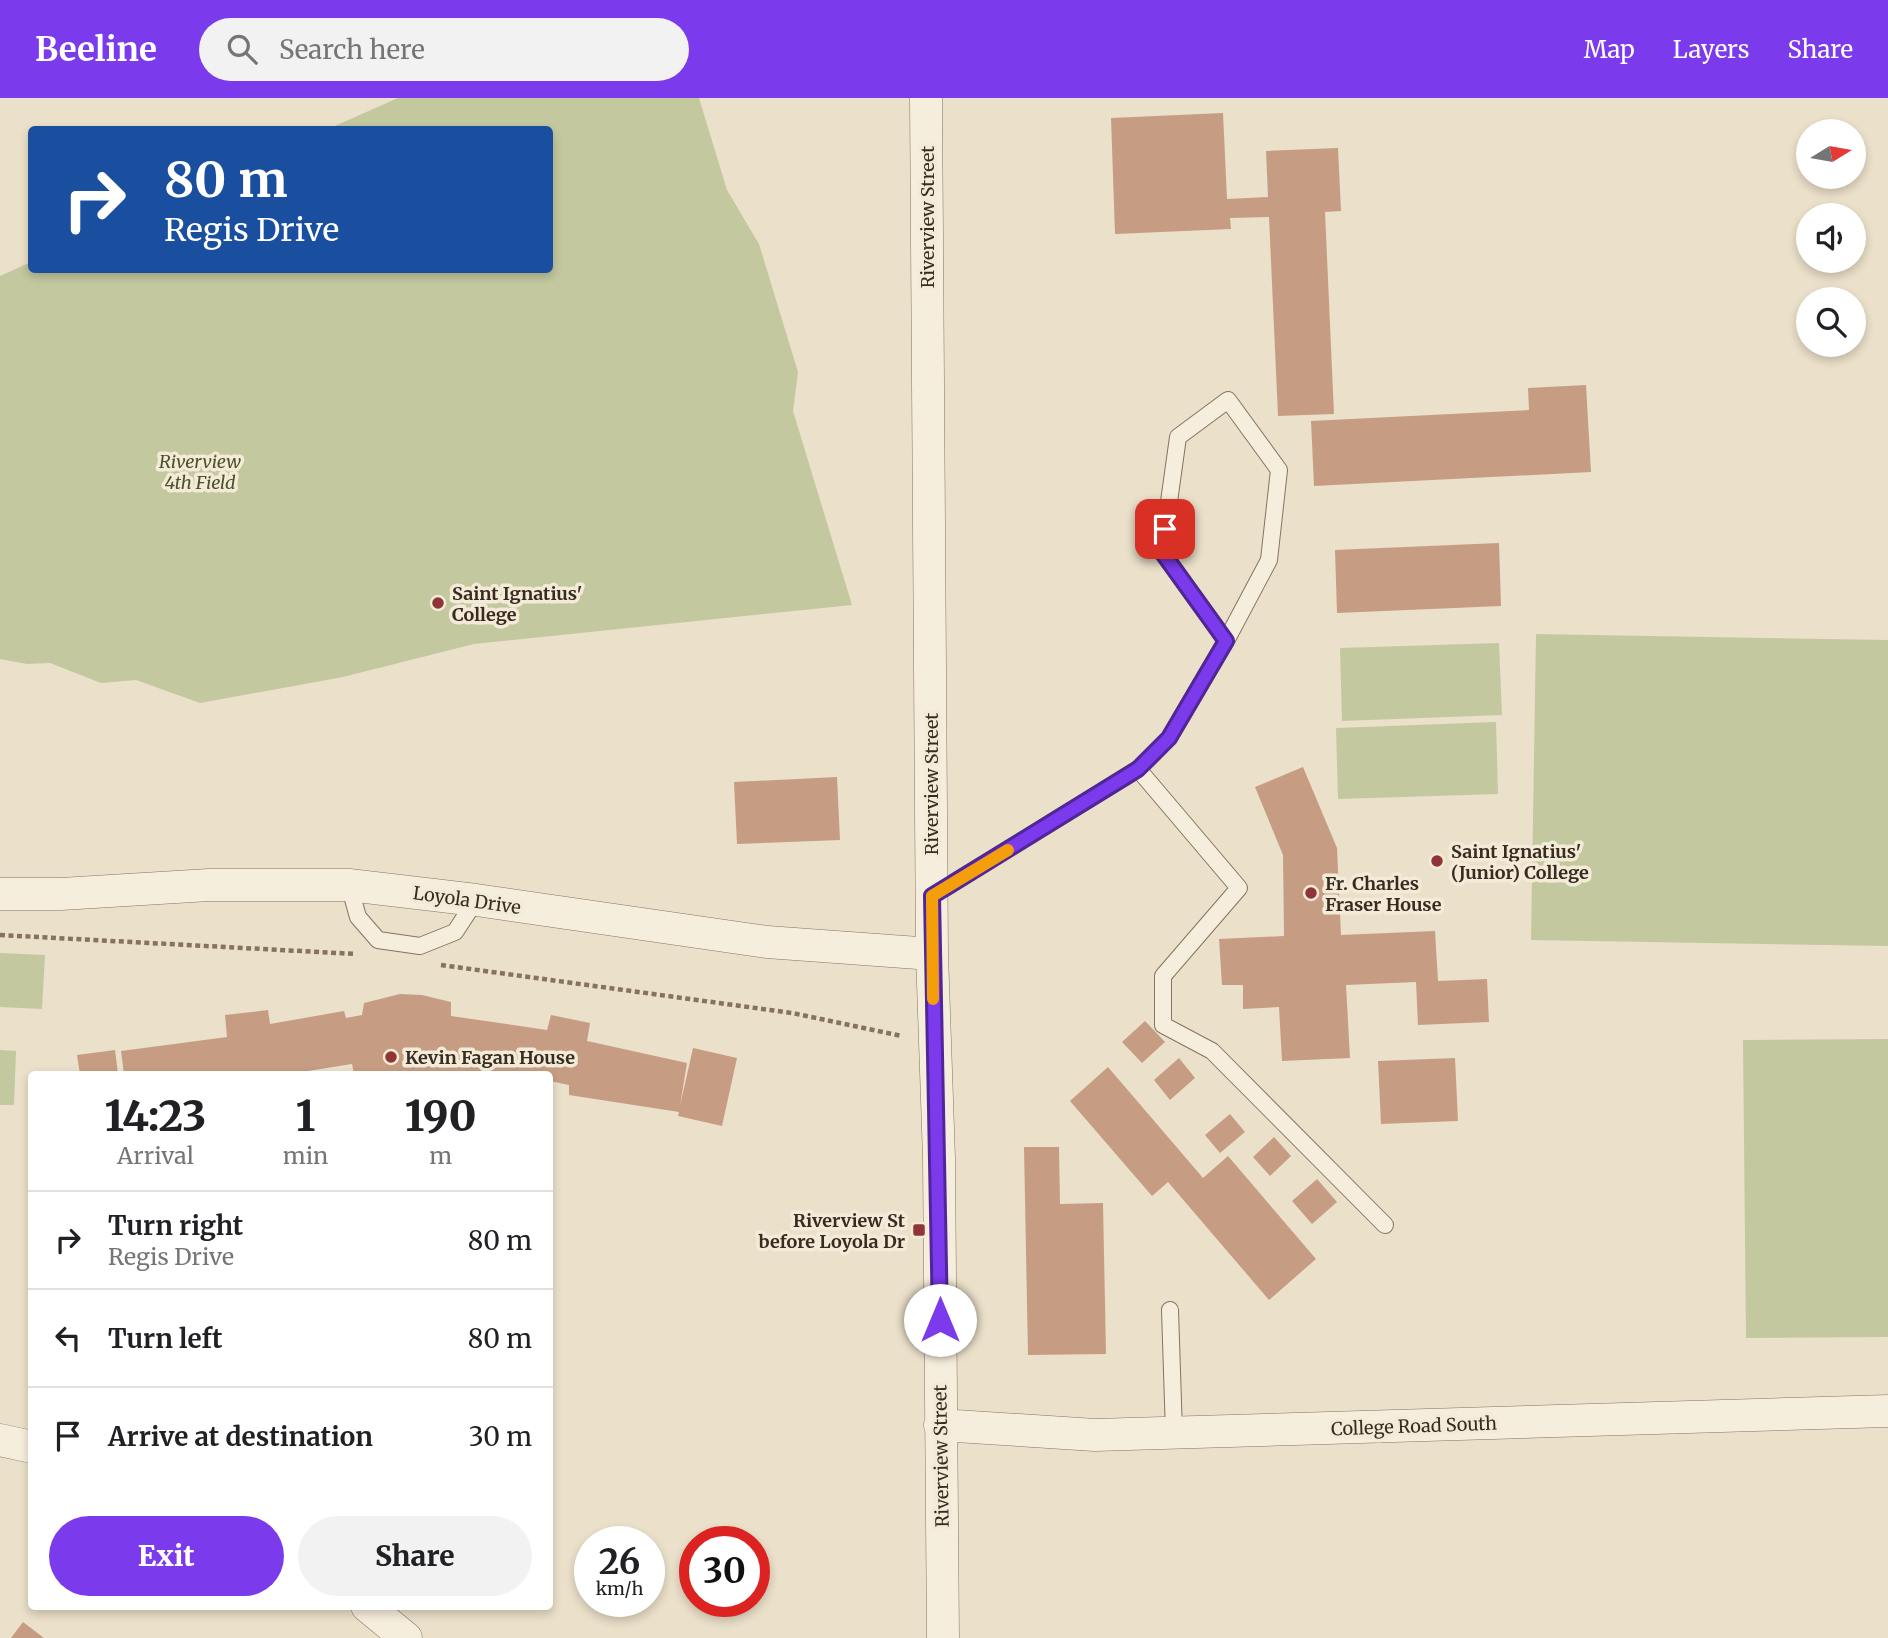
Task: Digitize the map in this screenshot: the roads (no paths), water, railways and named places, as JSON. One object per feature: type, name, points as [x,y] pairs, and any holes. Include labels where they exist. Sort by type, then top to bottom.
[{"type":"street","name":"Riverview Street","points":[[926,98],[932,954],[939,1158],[943,1638]]},
{"type":"street","name":"Loyola Drive","points":[[0,894],[61,894],[209,885],[349,885],[476,900],[767,942],[932,954]]},
{"type":"street","name":"College Road South","points":[[940,1425],[1096,1435],[1888,1411]]},
{"type":"street","points":[[0,1440],[28,1446]]},
{"type":"street","points":[[372,1610],[406,1638]]},
{"type":"lane","points":[[932,896],[1138,769],[1169,738],[1226,641],[1269,560],[1279,470],[1228,400],[1178,437],[1162,552],[1226,641]]},
{"type":"lane","points":[[1138,769],[1239,888],[1163,976],[1163,1025],[1212,1051],[1385,1225]]},
{"type":"lane","points":[[349,885],[358,916],[378,940],[420,946],[455,932],[476,900]]},
{"type":"lane","points":[[1170,1310],[1174,1433]]},
{"type":"place","name":"Saint Ignatius' College","points":[[438,603]]},
{"type":"place","name":"Saint Ignatius' (Junior) College","points":[[1437,861]]},
{"type":"place","name":"Fr. Charles Fraser House","points":[[1311,893]]},
{"type":"place","name":"Kevin Fagan House","points":[[391,1057]]},
{"type":"place","name":"Riverview St before Loyola Dr","points":[[919,1230]]},
{"type":"park label","name":"Riverview 4th Field","points":[[200,471]]}]
